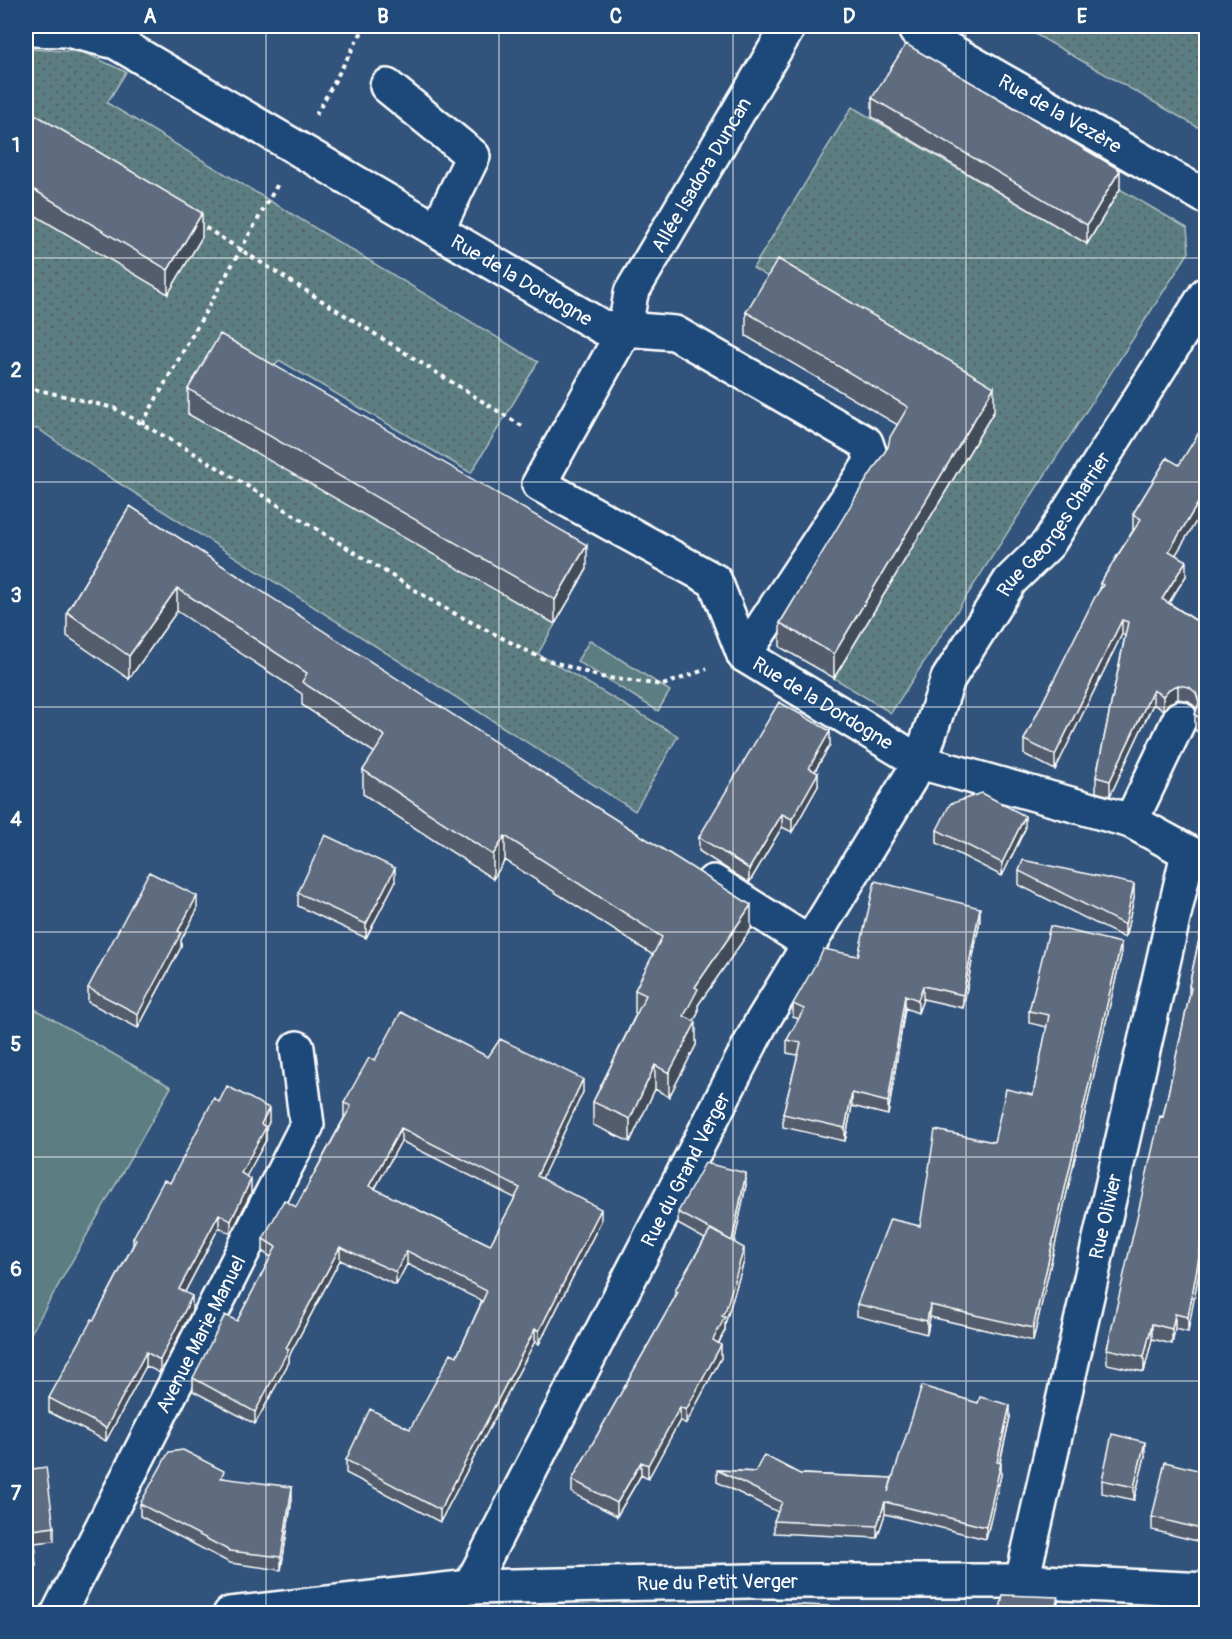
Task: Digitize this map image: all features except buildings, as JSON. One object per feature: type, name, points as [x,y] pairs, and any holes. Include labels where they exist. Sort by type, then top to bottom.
[{"type":"street","name":"Allée Isadora Duncan","points":[[625,329],[632,293],[789,26]]},
{"type":"street","name":"Rue de la Dordogne","points":[[26,29],[67,30],[116,42],[602,327],[625,329],[539,484],[715,581],[744,655],[920,762],[1131,821],[1197,858]]},
{"type":"street","name":"Rue de la Vezère","points":[[916,31],[1206,197]]},
{"type":"street","points":[[387,86],[473,156],[437,230]]},
{"type":"street","name":"Rue Georges Charrier","points":[[920,762],[948,679],[1010,581],[1048,544],[1206,294]]},
{"type":"street","points":[[625,329],[675,333],[866,443],[872,462],[744,655]]},
{"type":"street","points":[[1131,821],[1180,718]]},
{"type":"street","name":"Rue du Grand Verger","points":[[470,1587],[760,1025],[920,762]]},
{"type":"street","name":"Rue Olivier","points":[[1022,1581],[1197,858]]},
{"type":"street","points":[[690,867],[810,944]]},
{"type":"street","name":"Avenue Marie Manuel","points":[[57,1614],[307,1125],[297,1048]]},
{"type":"street","name":"Rue du Petit Verger","points":[[230,1614],[470,1587],[750,1581],[1022,1581],[1206,1590]]},
{"type":"path","points":[[142,424],[365,26]]},
{"type":"path","points":[[188,217],[558,449]]},
{"type":"path","points":[[26,387],[114,408],[199,456],[444,608],[540,658],[601,677],[663,685],[744,655]]},
{"type":"green space","points":[[1021,26],[1206,26],[1206,132]]},
{"type":"green space","points":[[26,49],[83,52],[126,72],[107,103],[538,362],[471,473],[279,360],[269,374],[189,414],[555,624],[538,654],[678,736],[635,811],[100,471],[38,429],[26,428]]},
{"type":"green space","points":[[852,107],[1087,244],[1120,189],[1187,228],[1189,252],[891,713],[834,678],[994,411],[753,268]]},
{"type":"green space","points":[[590,640],[670,691],[658,711],[577,661]]},
{"type":"green space","points":[[26,1004],[171,1087],[26,1342]]}]
